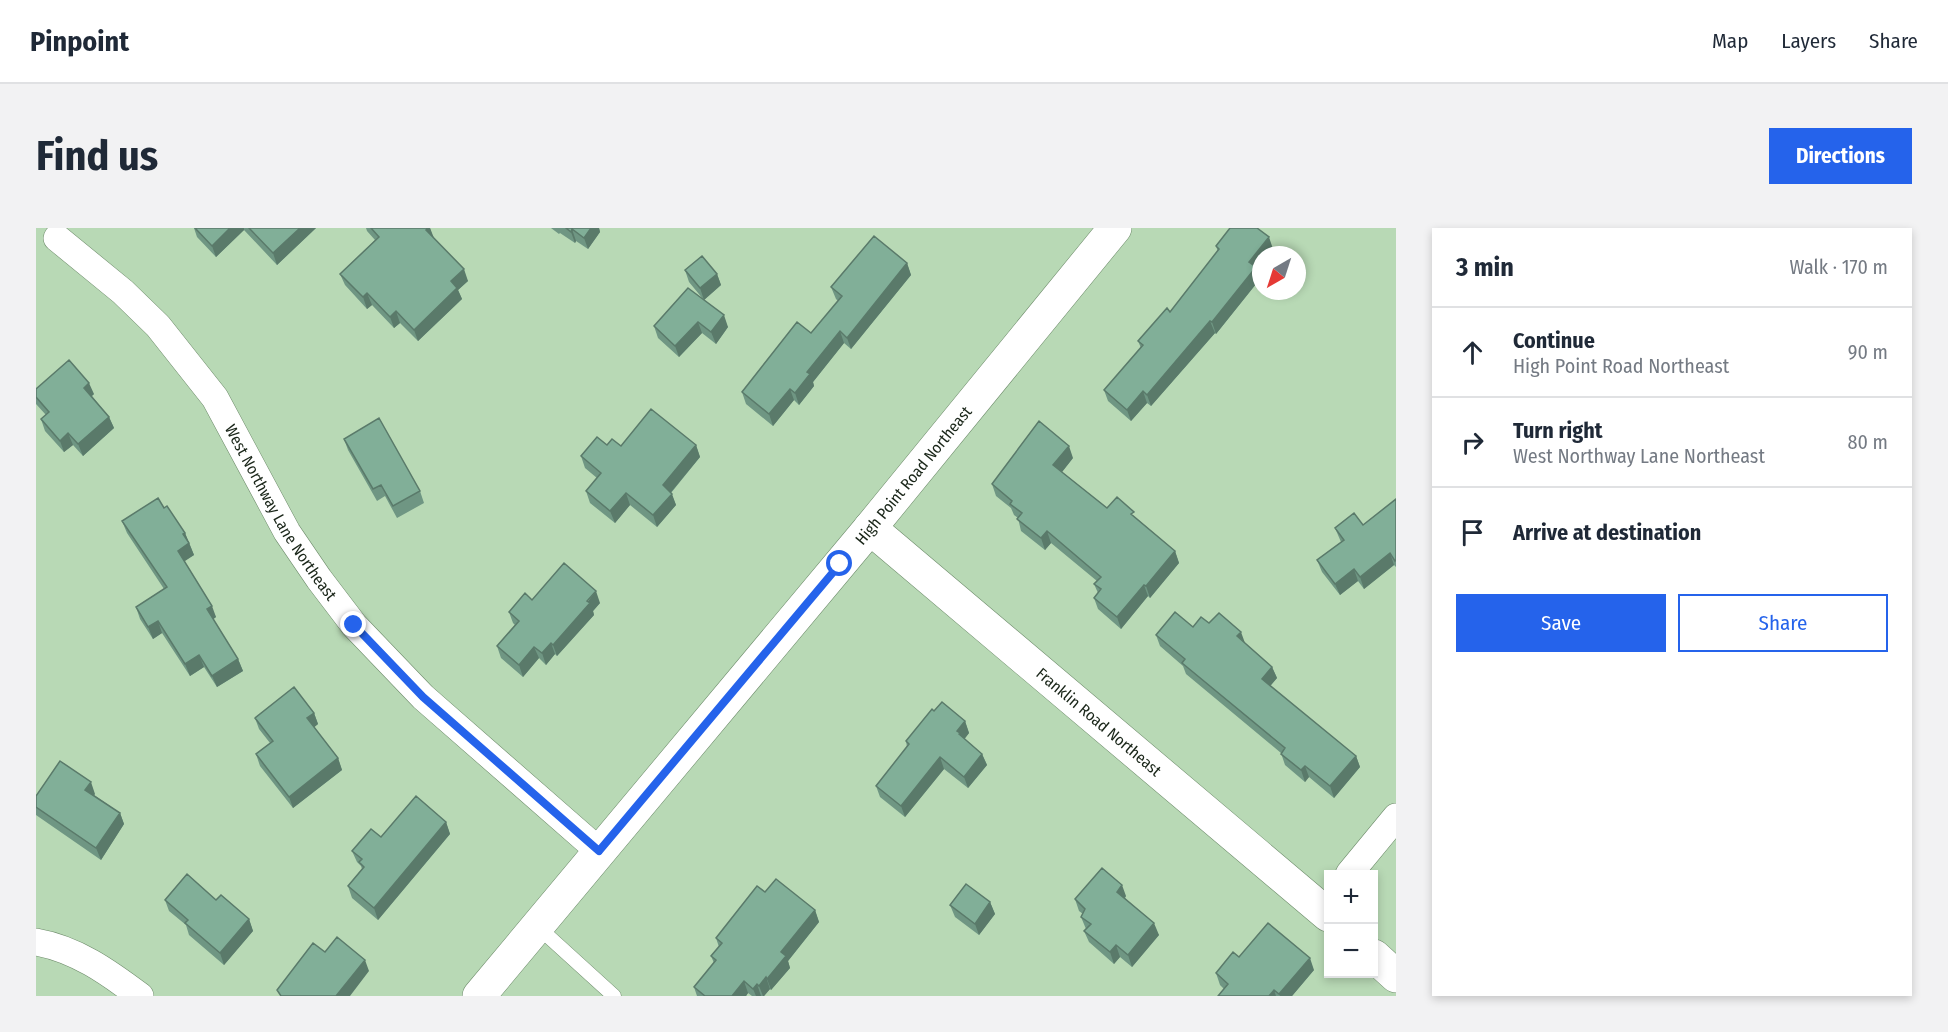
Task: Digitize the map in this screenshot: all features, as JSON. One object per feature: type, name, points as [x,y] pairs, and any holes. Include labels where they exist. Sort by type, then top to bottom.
[{"type":"street","name":"High Point Road Northeast","points":[[479,996],[870,528],[1115,228]]},
{"type":"street","name":"West Northway Lane Northeast","points":[[57,238],[123,292],[158,326],[215,398],[287,532],[354,625],[423,697],[599,851]]},
{"type":"street","name":"Franklin Road Northeast","points":[[870,528],[1324,906]]},
{"type":"street","points":[[1352,870],[1396,817]]},
{"type":"street","points":[[36,942],[78,955],[107,970],[140,996]]},
{"type":"street","points":[[1378,960],[1396,976]]},
{"type":"lane","points":[[537,926],[614,996]]},
{"type":"building","points":[[195,228],[230,228],[212,246]]},
{"type":"building","points":[[249,228],[300,228],[273,253]]},
{"type":"building","points":[[371,228],[428,228],[426,230],[464,269],[451,281],[457,288],[414,330],[396,311],[390,317],[367,293],[363,297],[340,274],[379,237]]},
{"type":"building","points":[[566,228],[591,228],[584,238],[572,229],[571,232]]},
{"type":"building","points":[[1230,228],[1257,228],[1269,237],[1262,246],[1252,246],[1252,258],[1249,262],[1252,264],[1252,272],[1212,322],[1210,321],[1147,395],[1143,391],[1127,410],[1104,390],[1143,345],[1138,341],[1167,308],[1170,312],[1219,249],[1216,246]]},
{"type":"building","points":[[874,236],[907,263],[847,338],[840,331],[807,372],[810,374],[795,393],[790,389],[769,414],[742,392],[797,322],[811,333],[842,296],[831,287]]},
{"type":"building","points":[[702,256],[717,274],[700,288],[685,270]]},
{"type":"building","points":[[688,288],[724,315],[711,332],[698,322],[675,346],[654,326]]},
{"type":"building","points":[[69,360],[89,383],[84,388],[109,417],[78,444],[68,433],[60,441],[41,419],[49,412],[36,397],[36,389]]},
{"type":"building","points":[[651,409],[696,445],[663,485],[672,494],[653,515],[626,493],[610,511],[586,491],[601,473],[581,456],[597,437],[607,445],[612,439],[621,446]]},
{"type":"building","points":[[379,418],[420,491],[393,506],[381,485],[373,489],[344,439]]},
{"type":"building","points":[[1039,421],[1069,446],[1053,465],[1107,508],[1117,497],[1134,512],[1131,514],[1175,551],[1117,617],[1094,598],[1101,589],[1094,584],[1101,577],[1047,531],[1041,538],[1017,519],[1022,513],[1010,504],[1012,501],[992,484]]},
{"type":"building","points":[[158,498],[164,508],[167,506],[185,533],[183,534],[189,543],[178,551],[212,606],[207,609],[238,659],[212,676],[199,655],[185,664],[158,621],[148,627],[136,607],[167,587],[122,521]]},
{"type":"building","points":[[1396,499],[1396,560],[1390,553],[1360,577],[1354,569],[1335,584],[1317,560],[1344,540],[1335,528],[1354,513],[1363,525]]},
{"type":"building","points":[[564,563],[596,591],[587,601],[590,603],[553,645],[551,643],[542,653],[534,647],[519,665],[497,646],[519,621],[509,612],[525,593],[532,600]]},
{"type":"building","points":[[1175,612],[1193,627],[1201,617],[1209,623],[1219,613],[1241,632],[1237,636],[1272,667],[1262,679],[1356,756],[1330,786],[1305,766],[1301,770],[1281,754],[1285,748],[1182,663],[1185,659],[1156,635]]},
{"type":"building","points":[[294,687],[314,713],[307,718],[338,758],[289,797],[256,754],[273,741],[255,718]]},
{"type":"building","points":[[942,702],[965,721],[957,731],[982,754],[964,777],[940,757],[901,806],[876,786],[909,744],[906,741],[932,709],[934,711]]},
{"type":"building","points":[[60,761],[91,782],[85,790],[120,813],[96,848],[36,807],[36,796]]},
{"type":"building","points":[[416,796],[446,822],[374,908],[348,886],[364,867],[359,862],[362,859],[352,851],[371,829],[381,837]]},
{"type":"building","points":[[1102,868],[1122,885],[1117,892],[1154,923],[1128,955],[1116,945],[1110,952],[1084,931],[1091,924],[1081,917],[1085,909],[1075,899]]},
{"type":"building","points":[[187,874],[216,900],[221,895],[249,919],[220,953],[185,923],[188,920],[165,900]]},
{"type":"building","points":[[776,879],[815,910],[781,952],[786,956],[759,986],[757,984],[753,989],[744,981],[732,996],[705,996],[694,987],[716,960],[711,956],[722,943],[716,938],[757,886],[765,892]]},
{"type":"building","points":[[966,884],[990,902],[975,924],[950,905]]},
{"type":"building","points":[[1268,923],[1310,958],[1279,994],[1274,990],[1269,996],[1218,996],[1228,984],[1216,973],[1233,952],[1239,957]]},
{"type":"building","points":[[337,937],[365,960],[336,996],[281,996],[277,990],[313,943],[325,952]]},
{"type":"route","points":[[354,625],[423,697],[599,851],[840,564]]}]
